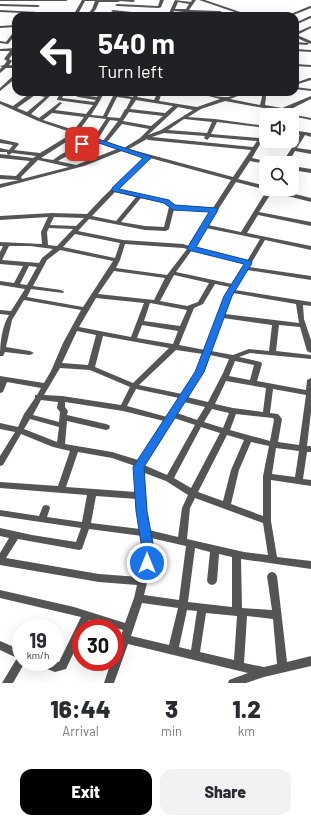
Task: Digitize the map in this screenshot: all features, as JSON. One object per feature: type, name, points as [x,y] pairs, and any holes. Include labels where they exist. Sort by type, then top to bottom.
[{"type":"street","points":[[0,2],[19,0],[68,0],[62,12]]},
{"type":"street","points":[[0,11],[35,12],[41,0]]},
{"type":"street","points":[[77,12],[85,0],[133,0],[127,12],[114,11],[119,1]]},
{"type":"street","points":[[90,12],[94,9],[98,0]]},
{"type":"street","points":[[139,6],[142,0]]},
{"type":"street","points":[[119,1],[131,6],[160,7],[162,0]]},
{"type":"street","points":[[172,12],[177,0],[193,1]]},
{"type":"street","points":[[200,10],[202,0],[235,12]]},
{"type":"street","points":[[185,12],[193,1]]},
{"type":"street","points":[[0,2],[38,6]]},
{"type":"street","points":[[220,12],[224,7]]},
{"type":"street","points":[[298,12],[311,7]]},
{"type":"street","points":[[192,12],[200,10],[210,12]]},
{"type":"street","points":[[299,22],[311,17]]},
{"type":"street","points":[[0,27],[12,26]]},
{"type":"street","points":[[299,32],[311,27]]},
{"type":"street","points":[[0,42],[7,43],[12,36]]},
{"type":"street","points":[[299,36],[311,44]]},
{"type":"street","points":[[299,43],[311,44]]},
{"type":"street","points":[[0,50],[12,49]]},
{"type":"street","points":[[299,50],[311,51]]},
{"type":"street","points":[[0,72],[10,62],[6,58],[12,52]]},
{"type":"street","points":[[299,65],[310,66],[311,59]]},
{"type":"street","points":[[0,66],[12,67]]},
{"type":"street","points":[[299,83],[311,79]]},
{"type":"street","points":[[0,90],[12,80]]},
{"type":"street","points":[[299,88],[311,90]]},
{"type":"street","points":[[13,108],[29,96]]},
{"type":"street","points":[[28,114],[48,96]]},
{"type":"street","points":[[61,96],[59,99],[79,102],[97,101]]},
{"type":"street","points":[[78,96],[97,101]]},
{"type":"street","points":[[17,178],[36,158],[76,132],[100,96]]},
{"type":"street","points":[[54,162],[98,136],[114,96]]},
{"type":"street","points":[[128,96],[197,109]]},
{"type":"street","points":[[156,102],[158,96]]},
{"type":"street","points":[[212,96],[272,108]]},
{"type":"street","points":[[0,186],[9,185],[26,179],[77,166],[123,150],[140,140],[164,130],[197,109],[232,96]]},
{"type":"street","points":[[262,106],[264,96]]},
{"type":"street","points":[[104,143],[121,121],[126,110],[135,97]]},
{"type":"street","points":[[288,108],[311,97]]},
{"type":"street","points":[[0,102],[40,120],[123,150],[259,187]]},
{"type":"street","points":[[67,114],[79,102]]},
{"type":"street","points":[[302,102],[311,104]]},
{"type":"street","points":[[40,120],[60,103]]},
{"type":"street","points":[[140,140],[176,106]]},
{"type":"street","points":[[126,110],[167,114]]},
{"type":"street","points":[[51,111],[106,118],[164,130],[208,136],[259,140]]},
{"type":"street","points":[[299,117],[311,119]]},
{"type":"street","points":[[184,118],[215,120],[259,126]]},
{"type":"street","points":[[206,144],[215,120]]},
{"type":"street","points":[[299,133],[311,135]]},
{"type":"street","points":[[290,156],[303,134]]},
{"type":"street","points":[[146,138],[255,149]]},
{"type":"street","points":[[0,141],[16,144],[3,156]]},
{"type":"street","points":[[156,302],[170,275],[191,248],[214,210],[259,144]]},
{"type":"street","points":[[294,149],[311,152]]},
{"type":"street","points":[[0,150],[77,166]]},
{"type":"street","points":[[3,156],[36,158]]},
{"type":"street","points":[[30,353],[1,348],[9,320],[23,298],[40,265],[47,255],[59,248],[114,190],[148,157]]},
{"type":"street","points":[[249,159],[259,161]]},
{"type":"street","points":[[299,169],[311,171]]},
{"type":"street","points":[[0,177],[26,179]]},
{"type":"street","points":[[0,191],[9,185]]},
{"type":"street","points":[[114,190],[166,202],[172,207],[214,210]]},
{"type":"street","points":[[118,222],[140,196]]},
{"type":"street","points":[[243,234],[264,196]]},
{"type":"street","points":[[295,196],[311,200]]},
{"type":"street","points":[[0,218],[52,215],[89,216],[149,228],[166,229],[172,207]]},
{"type":"street","points":[[256,213],[311,224]]},
{"type":"street","points":[[45,247],[44,232],[52,215]]},
{"type":"street","points":[[46,226],[76,230],[123,242],[191,248],[247,265],[311,278]]},
{"type":"street","points":[[204,226],[311,248]]},
{"type":"street","points":[[109,683],[139,598],[147,563],[148,549],[140,496],[139,465],[200,372],[232,288],[264,238]]},
{"type":"street","points":[[0,463],[18,430],[58,365],[85,309],[112,269],[117,260],[123,242]]},
{"type":"street","points":[[40,265],[0,260],[3,244],[59,248],[117,260]]},
{"type":"street","points":[[16,285],[27,264]]},
{"type":"street","points":[[112,269],[170,275],[213,282],[232,288],[311,304]]},
{"type":"street","points":[[94,296],[148,301],[191,308],[201,303],[213,282]]},
{"type":"street","points":[[0,283],[61,292]]},
{"type":"street","points":[[23,298],[85,309]]},
{"type":"street","points":[[133,340],[148,301]]},
{"type":"street","points":[[299,302],[302,325],[311,352]]},
{"type":"street","points":[[123,408],[134,386],[148,370],[174,347],[191,308]]},
{"type":"street","points":[[0,312],[13,313]]},
{"type":"street","points":[[221,316],[302,325]]},
{"type":"street","points":[[140,322],[182,328]]},
{"type":"street","points":[[272,353],[276,323]]},
{"type":"street","points":[[75,329],[207,352],[258,364],[253,384]]},
{"type":"street","points":[[91,368],[100,334]]},
{"type":"street","points":[[169,479],[178,460],[201,424],[211,405],[225,378],[232,358],[249,351],[311,357]]},
{"type":"street","points":[[58,365],[91,368],[134,386],[233,411],[275,416],[278,419],[267,476],[267,521],[272,560]]},
{"type":"street","points":[[225,378],[310,393]]},
{"type":"street","points":[[0,390],[2,379],[45,386]]},
{"type":"street","points":[[299,481],[307,449],[311,380]]},
{"type":"street","points":[[266,415],[270,386]]},
{"type":"street","points":[[38,397],[123,408],[201,424],[248,439],[307,449]]},
{"type":"street","points":[[61,446],[63,437],[62,421],[64,411],[61,408],[62,400]]},
{"type":"street","points":[[173,650],[183,605],[186,543],[183,520],[186,508],[192,493],[225,432],[233,411]]},
{"type":"street","points":[[27,416],[106,427]]},
{"type":"street","points":[[0,426],[18,430],[43,441],[61,446],[112,455],[139,465],[169,479],[192,493],[267,521]]},
{"type":"street","points":[[226,506],[235,470],[248,439]]},
{"type":"street","points":[[61,490],[75,449]]},
{"type":"street","points":[[267,476],[311,482]]},
{"type":"street","points":[[0,485],[140,496]]},
{"type":"street","points":[[0,532],[15,536],[79,546],[86,526],[92,492]]},
{"type":"street","points":[[42,520],[46,508]]},
{"type":"street","points":[[0,513],[42,520],[146,533],[236,555],[311,565]]},
{"type":"street","points":[[15,536],[0,561],[99,578],[143,581]]},
{"type":"street","points":[[212,581],[215,550]]},
{"type":"street","points":[[236,555],[239,612],[239,666]]},
{"type":"street","points":[[272,576],[282,667]]},
{"type":"street","points":[[0,594],[87,615],[129,628]]},
{"type":"street","points":[[139,598],[202,608],[277,615]]},
{"type":"street","points":[[195,655],[202,608]]},
{"type":"street","points":[[64,662],[87,615]]},
{"type":"street","points":[[125,639],[264,672]]},
{"type":"street","points":[[0,645],[12,651]]},
{"type":"street","points":[[233,683],[264,672],[311,661]]},
{"type":"street","points":[[0,680],[6,683],[14,671]]},
{"type":"route","points":[[82,144],[92,139],[148,157],[114,190],[166,202],[173,207],[214,210],[191,248],[248,263],[228,296],[200,372],[140,464],[138,470],[148,549],[147,563]]}]
